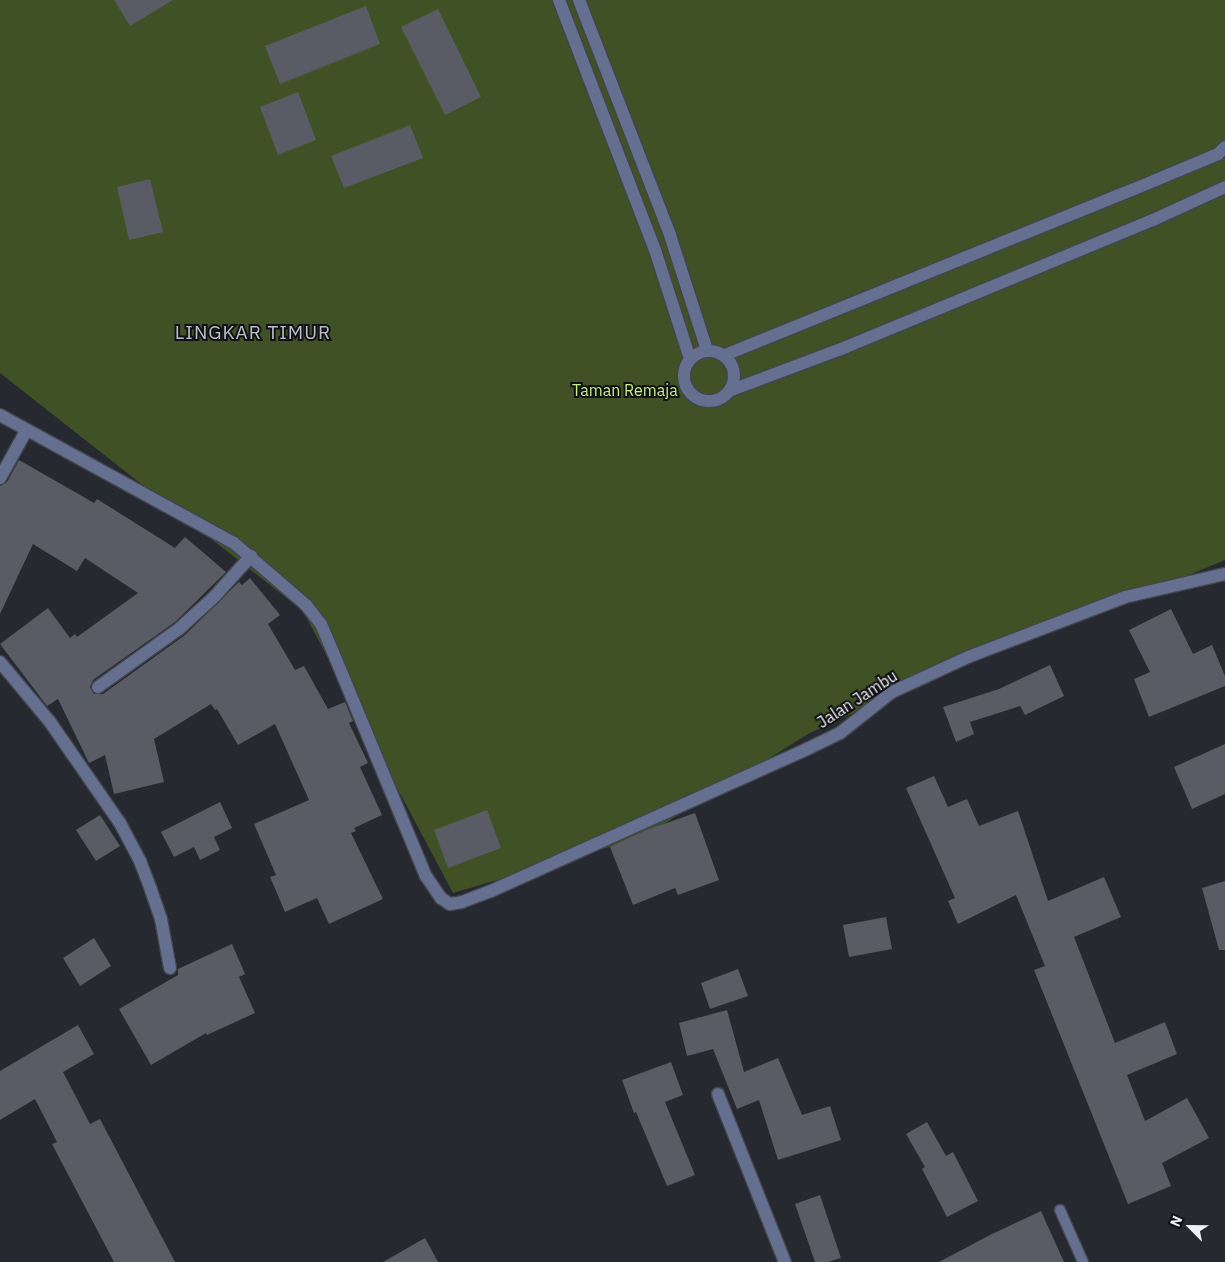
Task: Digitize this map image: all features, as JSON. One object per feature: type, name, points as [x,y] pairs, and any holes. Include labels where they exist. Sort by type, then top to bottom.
[{"type":"street","points":[[559,0],[656,253],[690,359]]},
{"type":"street","points":[[580,0],[670,235],[707,350]]},
{"type":"street","points":[[1225,147],[1218,154],[1158,179],[725,355],[707,350],[698,353],[690,359],[686,367],[684,377],[686,386],[692,394],[700,399],[710,401],[721,398],[729,392],[891,328],[1153,220],[1225,187]]},
{"type":"street","points":[[725,355],[734,371],[734,382],[729,392]]},
{"type":"street","points":[[0,415],[210,527],[251,556],[215,596],[180,628],[98,687]]},
{"type":"street","points":[[0,478],[26,430]]},
{"type":"street","name":"Jalan Jambu","points":[[251,556],[306,605],[321,624],[426,876],[441,898],[450,904],[462,902],[491,891],[807,749],[840,733],[892,692],[968,657],[1125,597],[1225,574]]},
{"type":"street","points":[[0,662],[50,722],[120,822],[140,861],[151,890],[161,920],[170,968]]},
{"type":"street","points":[[718,1094],[784,1262]]},
{"type":"lane","points":[[1060,1210],[1083,1262]]},
{"type":"green space","name":"Taman Remaja","points":[[0,0],[1225,0],[1225,560],[1065,626],[933,676],[808,734],[643,837],[453,893],[303,611],[0,373]]},
{"type":"building","points":[[114,0],[173,0],[130,26]]},
{"type":"building","points":[[366,6],[380,44],[280,84],[265,46]]},
{"type":"building","points":[[438,9],[481,97],[445,115],[401,27]]},
{"type":"building","points":[[298,92],[316,140],[278,155],[260,107]]},
{"type":"building","points":[[410,125],[423,158],[344,188],[331,156]]},
{"type":"building","points":[[150,179],[163,232],[129,240],[117,187]]},
{"type":"building","points":[[19,460],[94,503],[97,499],[175,548],[185,537],[226,572],[175,622],[93,680],[90,687],[94,694],[103,694],[185,635],[239,582],[242,585],[250,578],[280,615],[268,624],[295,670],[304,666],[328,709],[345,702],[353,721],[349,723],[368,763],[360,767],[382,815],[354,828],[356,831],[351,833],[383,899],[329,924],[317,898],[285,912],[270,877],[276,875],[254,824],[309,800],[275,724],[238,745],[217,709],[215,710],[211,704],[154,739],[164,782],[114,794],[105,755],[89,763],[58,699],[47,706],[0,644],[48,608],[70,638],[75,634],[77,637],[138,593],[85,558],[77,571],[33,544],[0,614],[0,486],[7,482]]},
{"type":"building","points":[[1171,609],[1193,654],[1212,645],[1225,676],[1225,686],[1149,717],[1134,679],[1150,672],[1129,630]]},
{"type":"building","points":[[1050,665],[1064,696],[1025,715],[1020,706],[970,722],[974,734],[956,742],[943,707],[999,689]]},
{"type":"building","points":[[1225,744],[1225,794],[1192,809],[1174,767]]},
{"type":"building","points":[[934,776],[948,807],[967,799],[979,826],[1018,811],[1048,901],[1104,877],[1121,917],[1074,937],[1115,1043],[1165,1022],[1177,1054],[1127,1075],[1145,1121],[1187,1098],[1209,1138],[1162,1163],[1171,1186],[1128,1204],[1034,970],[1045,966],[1016,895],[958,924],[948,901],[955,898],[906,788]]},
{"type":"building","points":[[220,802],[232,828],[214,837],[220,850],[200,860],[194,847],[174,857],[161,832]]},
{"type":"building","points":[[487,810],[501,848],[448,868],[434,830]]},
{"type":"building","points":[[695,813],[719,880],[678,895],[675,888],[633,905],[610,847],[644,831]]},
{"type":"building","points":[[100,815],[120,846],[96,861],[76,830]]},
{"type":"building","points":[[1225,881],[1225,950],[1219,950],[1202,888]]},
{"type":"building","points":[[886,917],[892,949],[849,957],[843,925]]},
{"type":"building","points":[[94,938],[111,966],[80,986],[63,958]]},
{"type":"building","points":[[232,944],[245,974],[239,977],[255,1013],[207,1035],[206,1033],[151,1065],[119,1009],[178,975],[178,969]]},
{"type":"building","points":[[738,969],[748,996],[710,1009],[701,983]]},
{"type":"building","points":[[727,1010],[744,1072],[778,1058],[802,1115],[830,1106],[841,1140],[778,1160],[759,1100],[737,1109],[713,1049],[687,1056],[679,1023]]},
{"type":"building","points":[[78,1025],[94,1054],[63,1072],[90,1124],[100,1119],[175,1262],[114,1262],[52,1144],[57,1142],[35,1099],[0,1120],[0,1071]]},
{"type":"building","points":[[671,1062],[683,1095],[665,1102],[695,1175],[667,1186],[636,1112],[634,1113],[622,1080]]},
{"type":"building","points":[[927,1122],[946,1156],[953,1152],[978,1201],[947,1217],[922,1169],[925,1167],[906,1134]]},
{"type":"building","points":[[820,1195],[841,1258],[828,1262],[815,1262],[795,1204]]},
{"type":"building","points":[[1041,1211],[1064,1262],[939,1262],[990,1235]]},
{"type":"building","points":[[425,1238],[438,1262],[383,1262]]},
{"type":"district","name":"LINGKAR TIMUR","points":[[253,333]]}]
